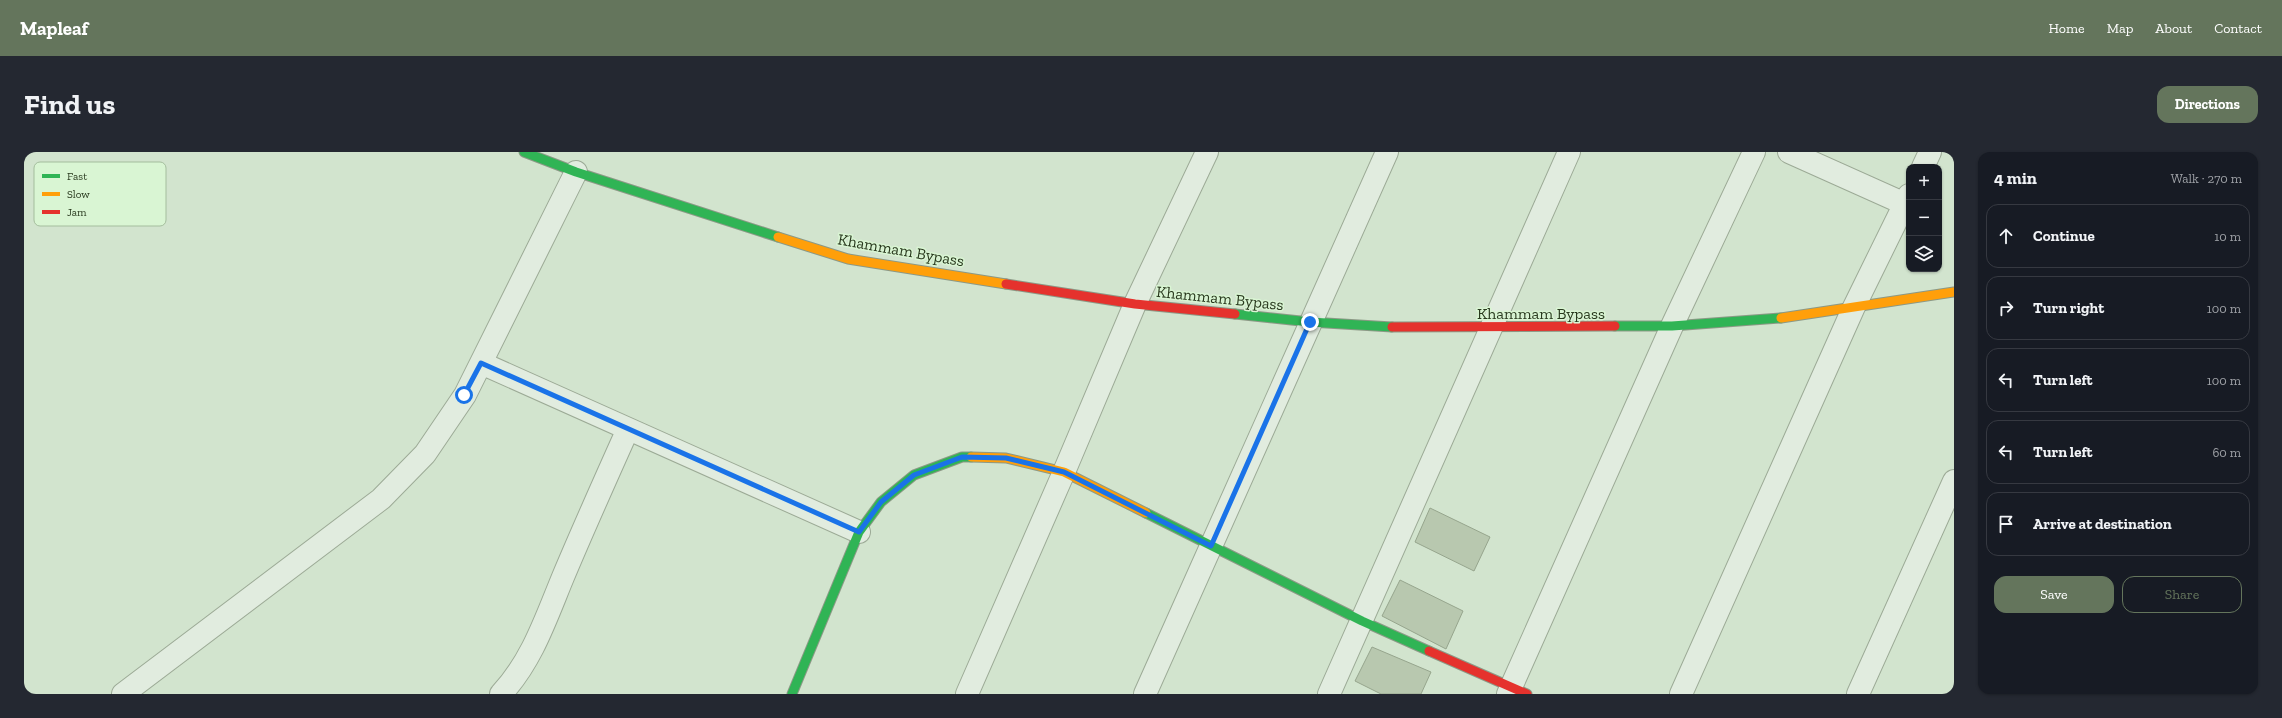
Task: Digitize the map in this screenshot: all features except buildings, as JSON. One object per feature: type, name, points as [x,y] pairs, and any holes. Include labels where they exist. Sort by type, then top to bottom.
[{"type":"main road","name":"Khammam Bypass","points":[[524,152],[576,172],[848,259],[1135,304],[1310,322],[1410,328],[1672,326],[1773,319],[1954,292]]},
{"type":"main road","points":[[792,694],[859,532],[881,502],[914,475],[962,457],[1006,458],[1064,472],[1362,621],[1516,692]]},
{"type":"street","points":[[967,694],[1064,472],[1135,304],[1207,152]]},
{"type":"street","points":[[1145,694],[1387,152]]},
{"type":"street","points":[[1329,694],[1569,152]]},
{"type":"street","points":[[1516,692],[1672,326],[1754,152]]},
{"type":"street","points":[[1789,152],[1906,199]]},
{"type":"street","points":[[1924,164],[1930,152]]},
{"type":"street","points":[[123,694],[381,499],[425,454],[464,395],[576,172]]},
{"type":"street","points":[[1681,694],[1853,308],[1907,200]]},
{"type":"street","points":[[481,363],[859,532]]},
{"type":"street","points":[[501,694],[516,678],[543,629],[563,577],[628,429]]},
{"type":"street","points":[[1858,694],[1954,481]]},
{"type":"traffic: fast","points":[[524,152],[576,172],[778,237]]},
{"type":"traffic: fast","points":[[1235,314],[1310,322],[1392,327]]},
{"type":"traffic: fast","points":[[1615,326],[1672,326],[1781,318]]},
{"type":"traffic: fast","points":[[792,694],[859,532],[881,502],[914,475],[962,457],[971,457]]},
{"type":"traffic: fast","points":[[1146,513],[1362,621],[1429,651]]},
{"type":"traffic: slow","points":[[778,237],[848,259],[1006,284]]},
{"type":"traffic: slow","points":[[1781,318],[1954,292]]},
{"type":"traffic: slow","points":[[971,457],[1006,458],[1064,472],[1146,513]]},
{"type":"traffic: jam","points":[[1006,284],[1135,304],[1235,314]]},
{"type":"traffic: jam","points":[[1392,327],[1615,326]]},
{"type":"traffic: jam","points":[[1429,651],[1527,694]]},
{"type":"route","points":[[464,395],[481,363],[859,532],[881,502],[914,475],[962,457],[1006,458],[1064,472],[1211,546],[1310,322]]}]
